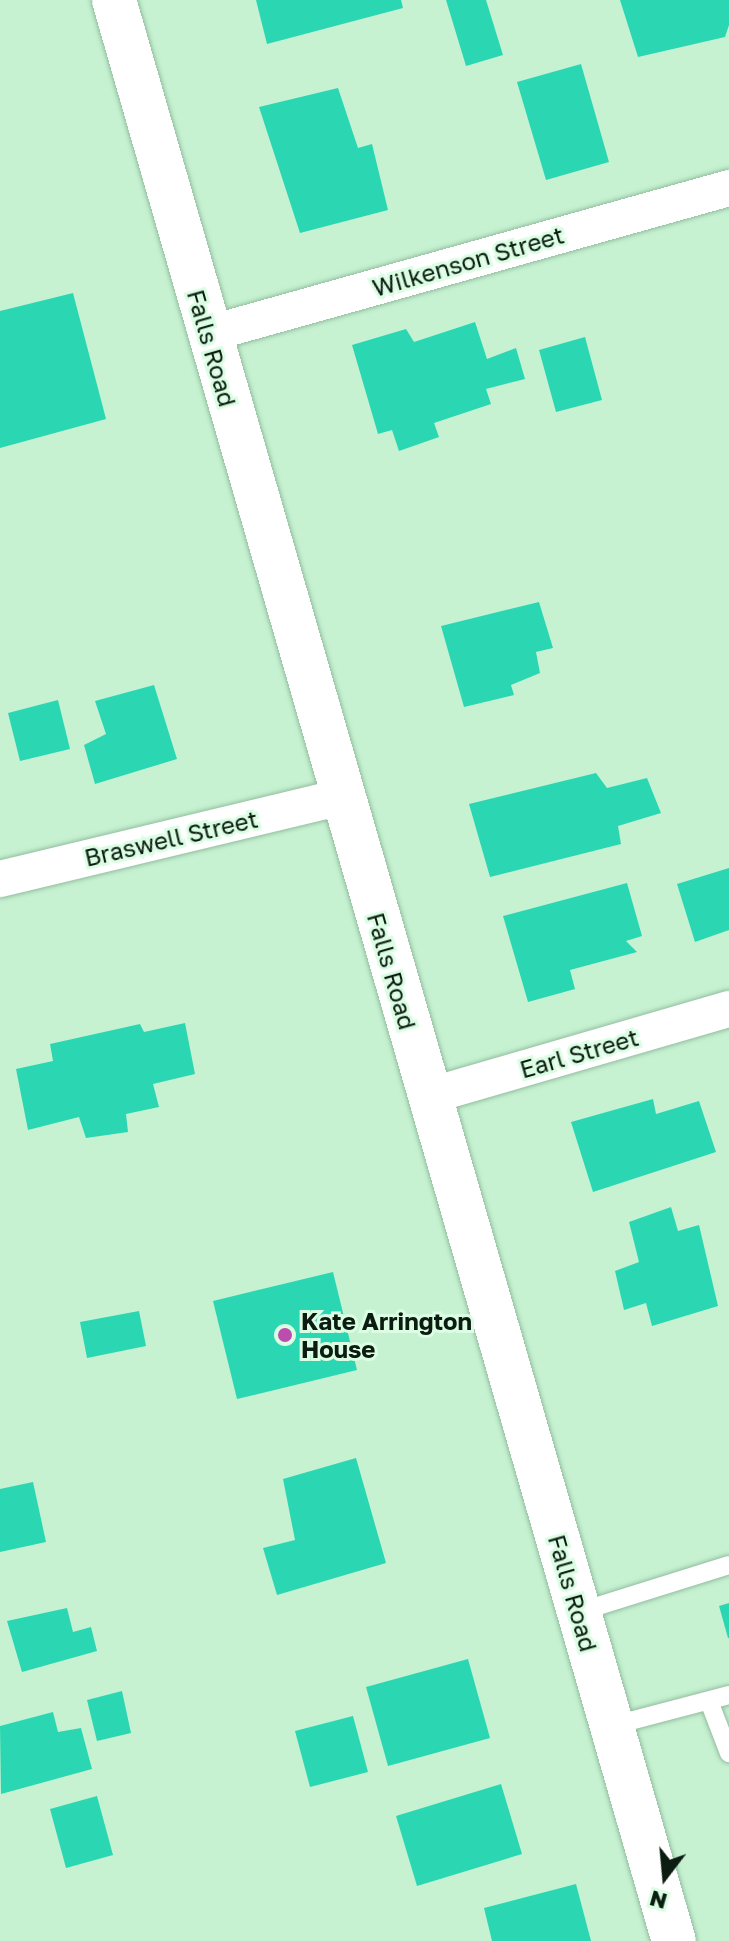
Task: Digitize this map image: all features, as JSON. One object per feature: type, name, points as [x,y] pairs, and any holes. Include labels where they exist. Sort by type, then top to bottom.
[{"type":"main road","name":"Falls Road","points":[[114,0],[674,1941]]},
{"type":"street","name":"Wilkenson Street","points":[[208,334],[729,188]]},
{"type":"street","name":"Braswell Street","points":[[0,879],[342,797]]},
{"type":"street","name":"Earl Street","points":[[429,1096],[729,1009]]},
{"type":"lane","points":[[579,1612],[729,1565]]},
{"type":"lane","points":[[611,1726],[729,1695]]},
{"type":"lane","points":[[709,1701],[729,1753]]},
{"type":"building","points":[[256,0],[401,0],[403,8],[267,44]]},
{"type":"building","points":[[446,0],[486,0],[503,55],[466,66]]},
{"type":"building","points":[[620,0],[729,0],[729,25],[725,37],[638,57]]},
{"type":"building","points":[[581,64],[609,162],[546,180],[517,82]]},
{"type":"building","points":[[338,88],[358,148],[372,144],[388,210],[300,233],[259,107]]},
{"type":"building","points":[[73,293],[106,419],[0,448],[0,311]]},
{"type":"building","points":[[475,322],[487,359],[516,348],[525,379],[486,389],[491,404],[434,423],[439,437],[399,451],[392,430],[378,434],[352,345],[406,329],[414,342]]},
{"type":"building","points":[[585,337],[602,400],[556,412],[539,350]]},
{"type":"building","points":[[539,602],[553,648],[536,652],[540,673],[511,685],[514,695],[464,707],[441,626]]},
{"type":"building","points":[[154,685],[177,759],[95,784],[84,745],[106,734],[95,701]]},
{"type":"building","points":[[58,700],[70,749],[20,761],[8,713]]},
{"type":"building","points":[[596,773],[607,788],[647,778],[661,813],[618,826],[621,844],[490,877],[469,804]]},
{"type":"building","points":[[729,868],[729,930],[695,942],[677,884]]},
{"type":"building","points":[[627,883],[642,936],[626,941],[637,952],[570,970],[575,989],[528,1002],[503,916]]},
{"type":"building","points":[[185,1023],[195,1074],[153,1084],[159,1107],[126,1114],[128,1132],[86,1138],[79,1117],[28,1130],[16,1069],[53,1061],[50,1044],[140,1024],[144,1032]]},
{"type":"building","points":[[653,1099],[656,1114],[699,1101],[716,1152],[593,1192],[571,1122]]},
{"type":"building","points":[[671,1207],[678,1231],[699,1225],[718,1306],[652,1326],[646,1303],[624,1310],[615,1271],[639,1262],[629,1222]]},
{"type":"building","name":"Kate Arrington House","points":[[333,1272],[357,1370],[237,1399],[213,1301]]},
{"type":"building","points":[[139,1311],[146,1346],[87,1358],[80,1322]]},
{"type":"building","points":[[356,1458],[386,1563],[277,1595],[263,1548],[295,1540],[283,1479]]},
{"type":"building","points":[[33,1482],[46,1542],[0,1552],[0,1489]]},
{"type":"building","points":[[729,1603],[729,1638],[728,1638],[719,1606]]},
{"type":"building","points":[[67,1608],[73,1632],[91,1627],[97,1651],[22,1672],[7,1621]]},
{"type":"building","points":[[468,1659],[490,1738],[388,1766],[366,1687]]},
{"type":"building","points":[[122,1691],[131,1733],[97,1741],[87,1700]]},
{"type":"building","points":[[53,1712],[58,1732],[81,1728],[92,1769],[1,1794],[0,1726]]},
{"type":"building","points":[[353,1716],[368,1772],[310,1787],[295,1731]]},
{"type":"building","points":[[501,1784],[522,1854],[417,1886],[396,1816]]},
{"type":"building","points":[[97,1796],[113,1855],[66,1868],[50,1809]]},
{"type":"building","points":[[576,1884],[591,1941],[492,1941],[484,1908]]},
{"type":"place","name":"Kate Arrington House","points":[[285,1335]]}]
